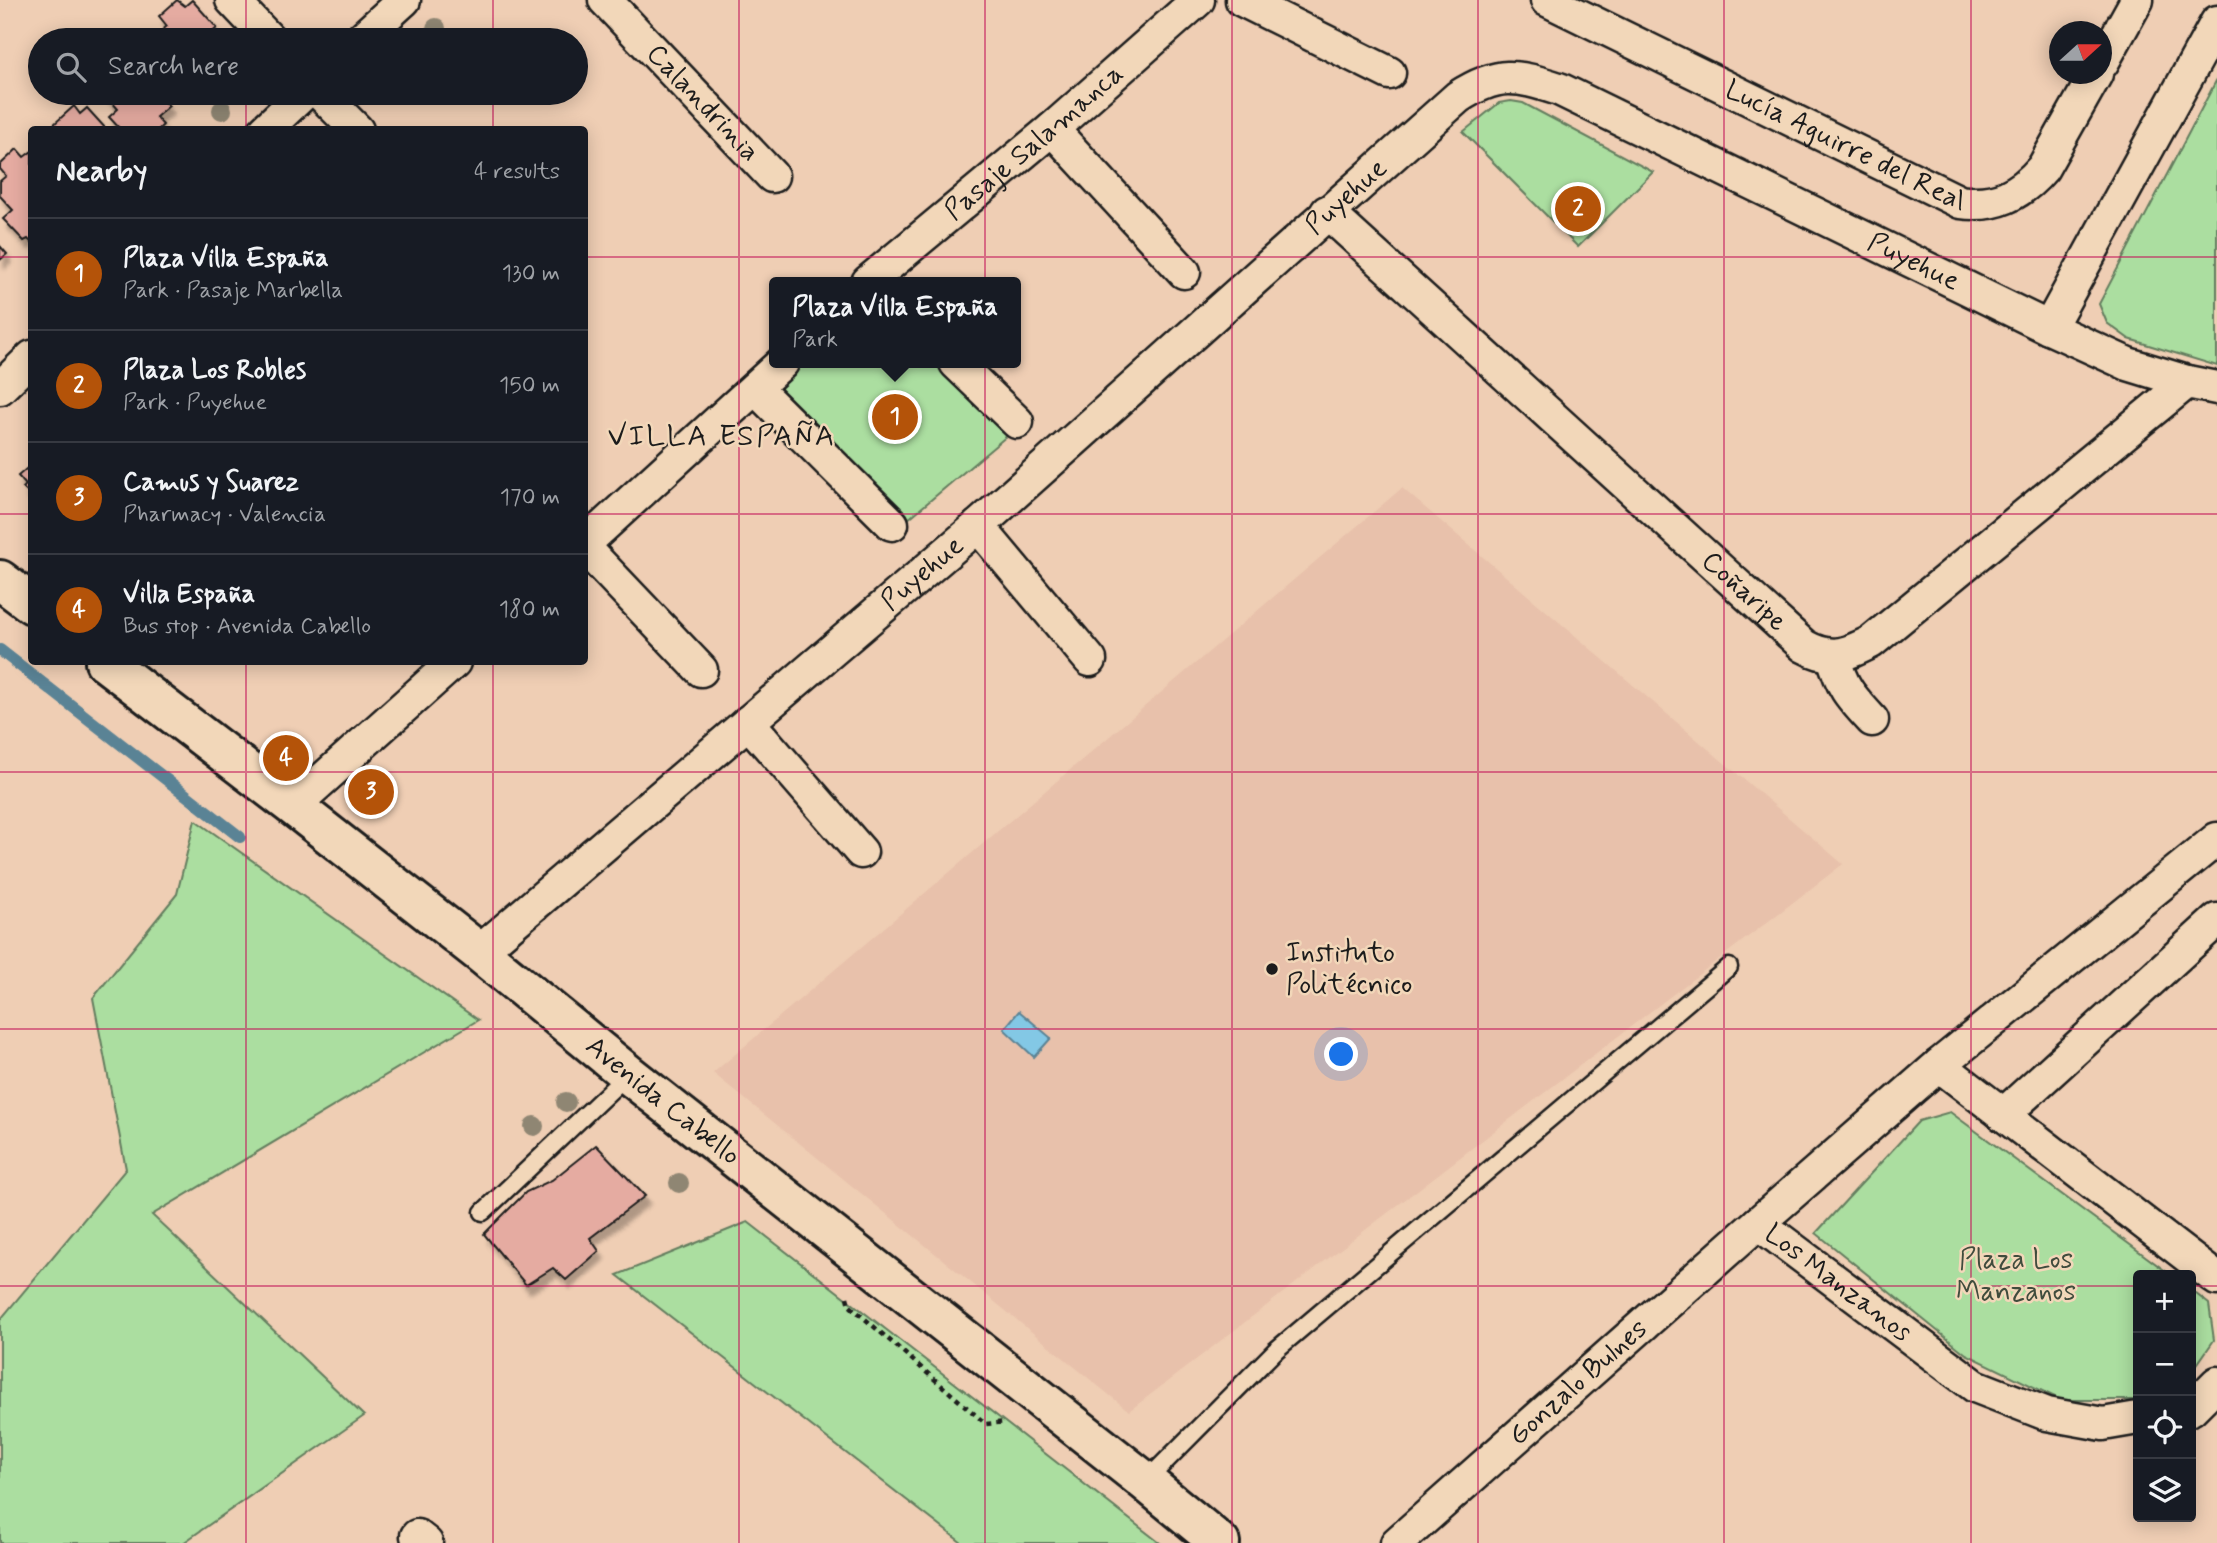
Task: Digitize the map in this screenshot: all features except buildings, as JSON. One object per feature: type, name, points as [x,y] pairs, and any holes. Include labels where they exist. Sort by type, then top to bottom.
[{"type":"street","points":[[232,0],[259,28]]},
{"type":"street","points":[[373,28],[404,0]]},
{"type":"street","name":"Calandrinia","points":[[605,0],[772,176]]},
{"type":"street","name":"Pasaje Salamanca","points":[[876,277],[1198,0]]},
{"type":"street","points":[[1242,0],[1389,73]]},
{"type":"street","points":[[2112,45],[2137,0]]},
{"type":"street","name":"Lucía Aguirre del Real","points":[[1559,3],[1938,194],[1967,204],[2001,201],[2032,181],[2043,168],[2090,84]]},
{"type":"street","points":[[2049,328],[2217,22]]},
{"type":"street","name":"Puyehue","points":[[478,952],[978,526],[1458,97],[1495,79],[1512,76],[1559,89],[2049,328],[2128,364],[2202,385]]},
{"type":"street","points":[[269,126],[291,105]]},
{"type":"street","points":[[332,105],[353,126]]},
{"type":"street","points":[[1052,128],[1184,272]]},
{"type":"street","name":"Coñaripe","points":[[1327,212],[1804,646],[1833,656]]},
{"type":"street","points":[[0,388],[28,360]]},
{"type":"street","points":[[588,541],[777,368]]},
{"type":"street","points":[[961,368],[1017,422]]},
{"type":"street","points":[[1871,720],[1845,690],[1838,677],[1833,656],[1852,652],[1889,628],[2202,385]]},
{"type":"street","points":[[755,388],[892,524]]},
{"type":"street","points":[[978,526],[1090,660]]},
{"type":"street","points":[[588,549],[701,670]]},
{"type":"street","points":[[0,580],[28,601]]},
{"type":"street","name":"Avenida Cabello","points":[[109,665],[478,952],[1220,1543]]},
{"type":"street","points":[[293,806],[451,665]]},
{"type":"street","points":[[748,722],[861,852]]},
{"type":"street","name":"Los Manzanos","points":[[2133,1419],[2103,1424],[2047,1414],[1975,1386],[1758,1223],[1939,1065],[2217,839]]},
{"type":"street","points":[[2003,1115],[2217,920]]},
{"type":"street","points":[[1939,1065],[2217,1279]]},
{"type":"street","name":"Gonzalo Bulnes","points":[[1396,1543],[1758,1223]]},
{"type":"street","points":[[2196,1404],[2217,1383]]},
{"type":"lane","points":[[1146,1482],[1276,1350],[1729,967]]},
{"type":"lane","points":[[483,1212],[628,1074]]},
{"type":"shaded area","name":"Instituto Politécnico","points":[[1402,488],[1843,864],[1129,1411],[713,1073]]},
{"type":"green space","points":[[2217,79],[2217,366],[2129,339],[2107,323],[2099,304]]},
{"type":"green space","points":[[1499,103],[1523,103],[1653,172],[1578,247],[1463,132]]},
{"type":"green space","points":[[785,368],[940,368],[1008,435],[907,520],[776,389]]},
{"type":"green space","points":[[195,820],[478,1020],[152,1215],[364,1416],[183,1543],[0,1543],[0,1320],[126,1169],[93,998],[177,894]]},
{"type":"green space","name":"Plaza Los Manzanos","points":[[1950,1112],[2164,1270],[2133,1270],[2133,1400],[2061,1400],[1966,1354],[1816,1233],[1919,1121]]},
{"type":"green space","points":[[748,1222],[1160,1543],[962,1543],[617,1275]]},
{"type":"green space","points":[[2196,1294],[2209,1304],[2214,1340],[2196,1366]]},
{"type":"water","points":[[1019,1011],[1051,1038],[1034,1057],[1004,1029]]},
{"type":"waterway","points":[[0,650],[240,837]]},
{"type":"place","name":"Plaza Los Robles","points":[[1578,209]]},
{"type":"place","name":"Plaza Villa España","points":[[895,417]]},
{"type":"place","name":"Villa España","points":[[286,758]]},
{"type":"place","name":"Camus y Suarez","points":[[371,792]]},
{"type":"place","name":"Instituto Politécnico","points":[[1272,969]]},
{"type":"district","name":"VILLA ESPAÑA","points":[[722,436]]}]
